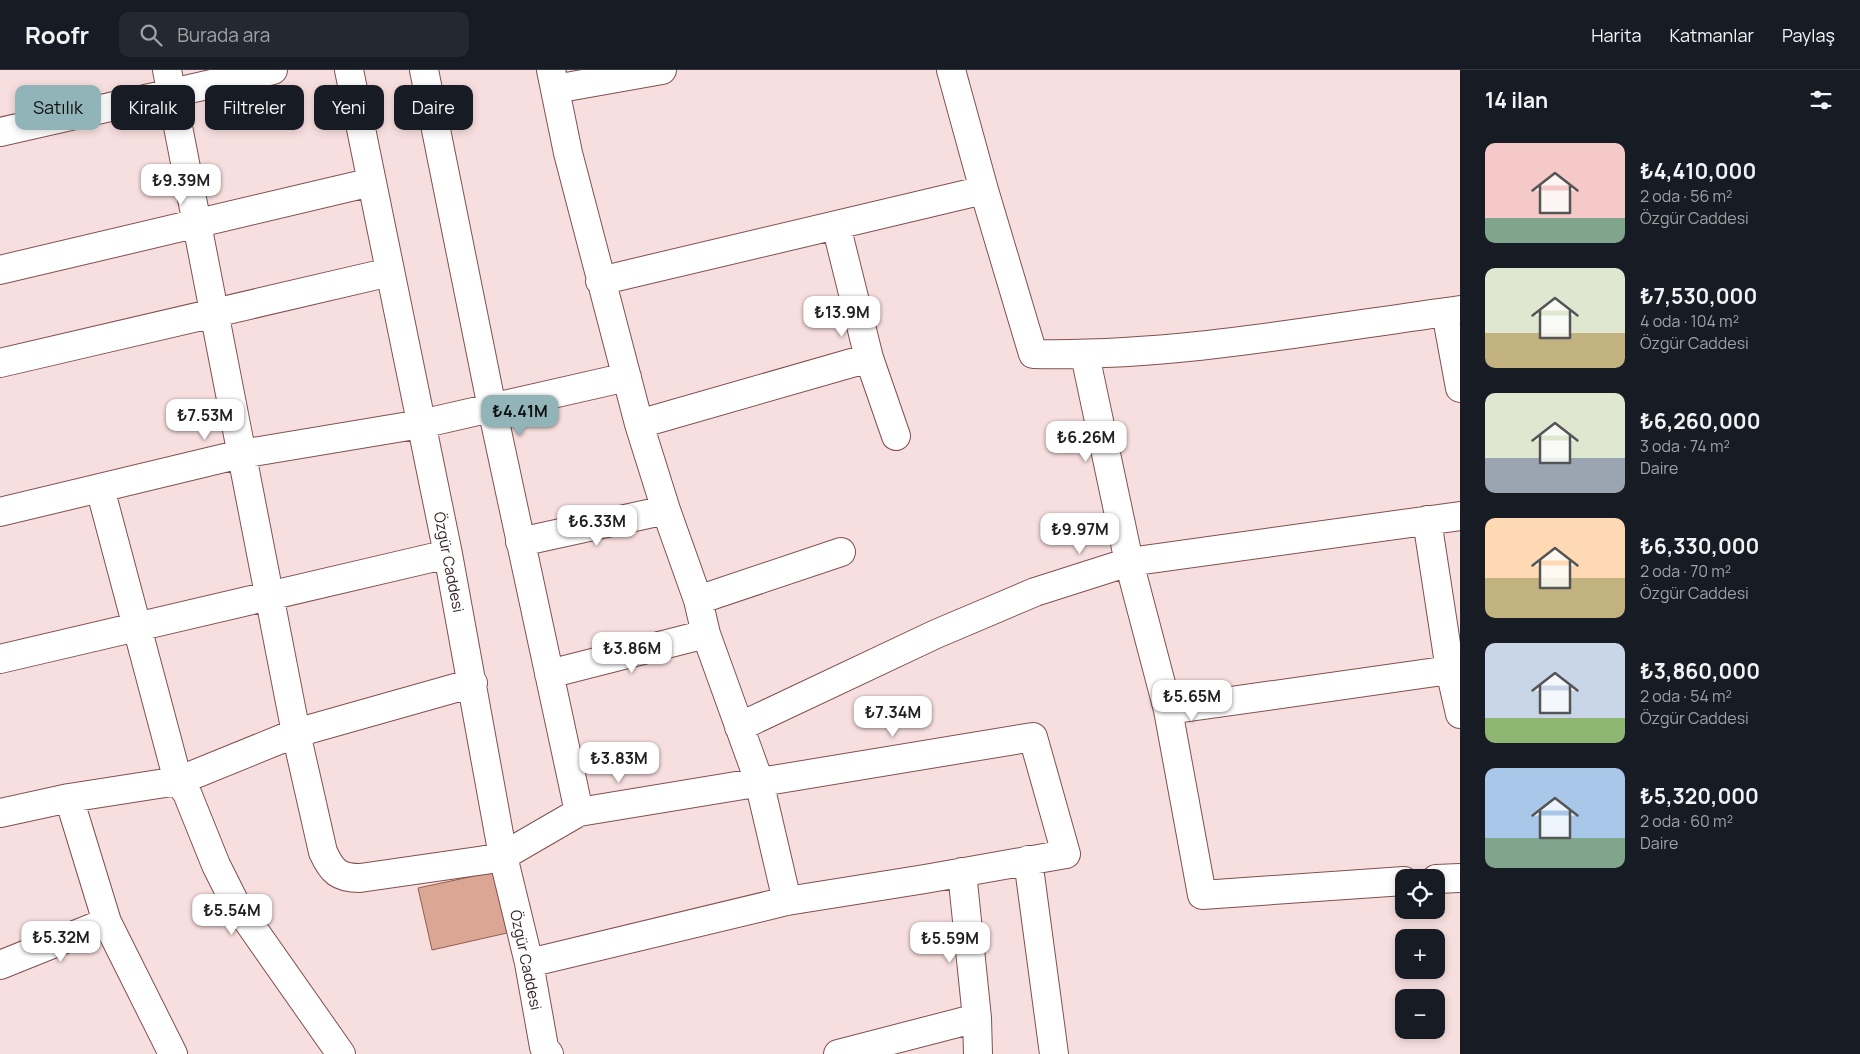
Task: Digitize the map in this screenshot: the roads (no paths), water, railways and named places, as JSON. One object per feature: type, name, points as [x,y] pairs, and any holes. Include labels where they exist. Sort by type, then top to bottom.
[{"type":"street","points":[[0,132],[170,82],[273,70]]},
{"type":"street","name":"Özgür Caddesi","points":[[349,70],[448,554],[504,856],[529,963],[541,1052]]},
{"type":"street","points":[[424,70],[492,408],[579,812]]},
{"type":"street","points":[[662,70],[553,80],[568,153],[639,424],[666,510],[698,600],[706,634],[759,781],[787,901]]},
{"type":"street","points":[[951,70],[984,190],[1033,354],[1085,355],[1228,343],[1453,311],[1460,388]]},
{"type":"street","points":[[170,82],[296,734],[323,852],[329,865],[337,873],[347,878],[360,878],[484,860],[504,856],[579,812],[1033,737],[1066,854],[787,901],[529,963]]},
{"type":"street","points":[[0,270],[372,182]]},
{"type":"street","points":[[600,280],[984,190]]},
{"type":"street","points":[[836,225],[869,358],[896,436]]},
{"type":"street","points":[[0,364],[390,272]]},
{"type":"street","points":[[1085,355],[1129,562],[1168,710],[1202,894],[1395,882]]},
{"type":"street","points":[[639,424],[869,358]]},
{"type":"street","points":[[0,512],[241,454],[421,424],[627,378]]},
{"type":"street","points":[[100,488],[178,780],[187,793],[216,866],[235,904],[341,1054]]},
{"type":"street","points":[[520,542],[666,510]]},
{"type":"street","points":[[739,727],[936,634],[1026,595],[1129,562],[1460,516]]},
{"type":"street","points":[[1427,520],[1450,670],[1460,713]]},
{"type":"street","points":[[698,600],[841,552]]},
{"type":"street","points":[[0,659],[448,554]]},
{"type":"street","points":[[548,674],[706,634]]},
{"type":"street","points":[[1168,710],[1450,670]]},
{"type":"street","points":[[0,813],[69,798],[178,780],[296,734],[472,683]]},
{"type":"street","points":[[69,798],[107,922],[173,1054]]},
{"type":"street","points":[[1028,860],[1054,1054]]},
{"type":"street","points":[[962,872],[977,1018],[978,1054]]},
{"type":"street","points":[[1445,879],[1460,878]]},
{"type":"street","points":[[0,965],[107,922]]},
{"type":"street","points":[[838,1054],[977,1018]]}]
